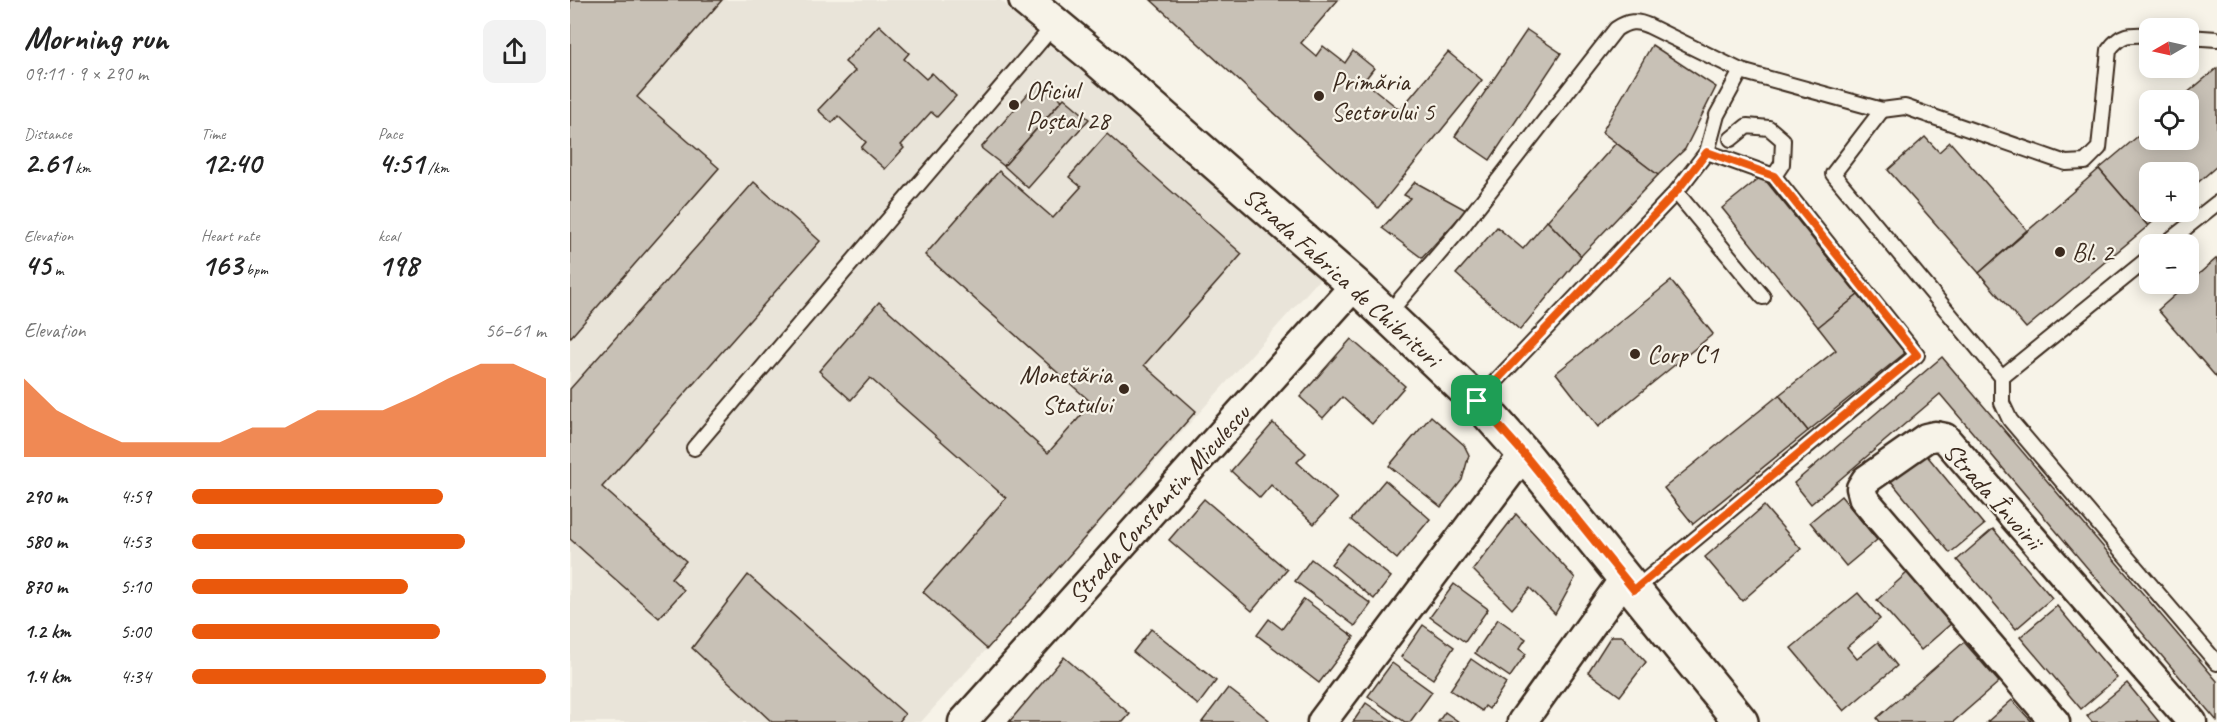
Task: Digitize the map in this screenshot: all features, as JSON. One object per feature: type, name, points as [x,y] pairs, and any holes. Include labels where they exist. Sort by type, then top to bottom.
[{"type":"street","name":"Strada Fabrica de Chibrituri","points":[[1026,0],[1355,285],[1477,401],[1524,454],[1741,722]]},
{"type":"street","name":"Strada Constantin Miculescu","points":[[963,722],[1355,285]]},
{"type":"street","name":"Strada Învoirii","points":[[2055,722],[1864,499],[1860,488],[1866,480],[1926,438],[1935,436],[1945,438],[2192,722]]},
{"type":"street","points":[[1322,722],[1524,454]]},
{"type":"street","points":[[1522,722],[1629,585]]},
{"type":"lane","points":[[1387,315],[1461,228],[1616,29],[1625,23],[1638,21],[1741,71],[1882,110],[1905,106],[2066,162],[2085,162],[2099,148],[2109,50],[2117,39],[2132,34],[2139,34]]},
{"type":"lane","points":[[694,448],[1055,24]]},
{"type":"lane","points":[[2199,38],[2217,39]]},
{"type":"lane","points":[[1477,401],[1676,192],[1707,152],[1717,115],[1741,71]]},
{"type":"lane","points":[[1882,110],[1833,174],[2002,377],[2002,403],[2010,420],[2217,663]]},
{"type":"lane","points":[[1731,139],[1747,126],[1769,128],[1783,140],[1782,164],[1774,176]]},
{"type":"lane","points":[[1629,585],[1917,355],[1774,176],[1707,152]]},
{"type":"lane","points":[[1676,192],[1763,297]]},
{"type":"lane","points":[[2178,234],[2217,203]]},
{"type":"lane","points":[[2002,377],[2139,266]]},
{"type":"shaded area","points":[[570,0],[1000,0],[1325,273],[921,722],[570,722]]},
{"type":"building","points":[[570,0],[722,0],[637,97],[719,168],[570,338]]},
{"type":"building","name":"Primăria Sectorului 5","points":[[1151,0],[1338,0],[1301,43],[1316,56],[1323,46],[1345,63],[1353,51],[1374,68],[1364,81],[1400,110],[1448,52],[1482,80],[1378,208]]},
{"type":"building","points":[[879,25],[909,53],[904,59],[926,79],[932,73],[956,96],[937,117],[931,112],[901,145],[904,148],[885,169],[861,148],[866,142],[838,116],[832,123],[818,110],[855,71],[845,62]]},
{"type":"building","points":[[1527,30],[1561,53],[1490,160],[1455,136]]},
{"type":"building","points":[[1652,45],[1716,87],[1685,149],[1658,175],[1602,132]]},
{"type":"building","points":[[2217,68],[2217,166],[2199,182],[2199,162],[2139,162],[2139,216],[2099,169],[2139,135],[2139,150],[2199,150],[2199,90],[2191,90]]},
{"type":"building","points":[[1039,81],[1062,100],[1004,166],[981,148]]},
{"type":"building","points":[[1064,98],[1089,119],[1028,188],[1004,166]]},
{"type":"building","name":"Monetăria Statului","points":[[1107,134],[1242,254],[1144,365],[1196,411],[987,649],[923,592],[1006,498],[870,378],[851,400],[819,371],[879,302],[1048,453],[1092,403],[925,255],[999,171],[1053,218],[1081,187],[1069,177]]},
{"type":"building","points":[[1925,137],[1939,152],[1950,142],[2027,230],[1979,273],[1888,170]]},
{"type":"building","points":[[1616,143],[1658,175],[1581,256],[1547,221]]},
{"type":"building","name":"Bl. 2","points":[[2099,169],[2139,216],[2139,222],[2145,222],[2148,226],[2026,328],[1979,273]]},
{"type":"building","points":[[1762,176],[1858,295],[1818,327],[1722,208]]},
{"type":"building","points":[[754,182],[820,241],[602,487],[686,561],[671,578],[684,590],[659,618],[570,539],[570,389]]},
{"type":"building","points":[[1415,182],[1466,210],[1422,258],[1382,228],[1410,198],[1404,195]]},
{"type":"building","points":[[1547,221],[1581,256],[1520,330],[1456,274],[1497,227],[1523,249]]},
{"type":"building","points":[[2217,258],[2217,378],[2158,310],[2176,294],[2199,294],[2199,274]]},
{"type":"building","name":"Corp C1","points":[[1671,281],[1713,334],[1598,427],[1556,373]]},
{"type":"building","points":[[1858,295],[1905,353],[1808,431],[1779,395],[1836,350],[1818,327]]},
{"type":"building","points":[[1351,339],[1405,386],[1372,424],[1342,397],[1323,418],[1300,397]]},
{"type":"building","points":[[1942,357],[2217,681],[2217,721],[1940,394],[1811,504],[1794,483]]},
{"type":"building","points":[[1779,395],[1808,431],[1693,524],[1664,488]]},
{"type":"building","points":[[1431,416],[1464,445],[1469,455],[1462,480],[1441,507],[1389,466]]},
{"type":"building","points":[[1273,423],[1306,453],[1297,462],[1337,499],[1314,524],[1271,485],[1260,498],[1231,471]]},
{"type":"building","points":[[1924,452],[1984,525],[1950,553],[1890,480]]},
{"type":"building","points":[[1385,480],[1430,519],[1397,559],[1351,520]]},
{"type":"building","points":[[1841,496],[1877,540],[1846,566],[1810,522]]},
{"type":"building","points":[[1204,499],[1287,570],[1252,611],[1169,540]]},
{"type":"building","points":[[1764,506],[1801,549],[1742,601],[1705,557]]},
{"type":"building","points":[[1516,514],[1575,578],[1555,614],[1530,588],[1512,609],[1473,570]]},
{"type":"building","points":[[1993,529],[2052,598],[2016,629],[1957,560]]},
{"type":"building","points":[[1348,543],[1391,577],[1374,599],[1331,564]]},
{"type":"building","points":[[1311,559],[1371,604],[1355,626],[1295,581]]},
{"type":"building","points":[[1908,572],[1953,622],[1921,650],[1877,600]]},
{"type":"building","points":[[748,575],[905,714],[899,722],[772,722],[692,648]]},
{"type":"building","points":[[1454,584],[1488,609],[1465,642],[1430,617]]},
{"type":"building","points":[[1858,593],[1880,619],[1847,647],[1857,659],[1878,642],[1897,666],[1844,711],[1791,648]]},
{"type":"building","points":[[1304,599],[1354,637],[1319,683],[1257,635],[1269,619],[1282,629]]},
{"type":"building","points":[[2057,606],[2117,678],[2081,709],[2020,637]]},
{"type":"building","points":[[1498,619],[1526,639],[1519,649],[1526,654],[1510,677],[1475,653]]},
{"type":"building","points":[[1423,625],[1454,647],[1433,679],[1401,657]]},
{"type":"building","points":[[1151,629],[1216,681],[1198,705],[1133,652]]},
{"type":"building","points":[[1611,636],[1622,636],[1646,662],[1620,696],[1588,672]]},
{"type":"building","points":[[1964,642],[1999,682],[1953,722],[1880,722],[1877,718]]},
{"type":"building","points":[[1064,657],[1130,714],[1123,722],[1009,722]]},
{"type":"building","points":[[1471,659],[1506,683],[1489,709],[1485,706],[1482,711],[1450,690]]},
{"type":"building","points":[[1392,663],[1432,692],[1410,722],[1405,722],[1368,696]]},
{"type":"building","points":[[2127,683],[2159,722],[2092,722],[2087,716]]},
{"type":"building","points":[[1228,688],[1269,720],[1268,722],[1202,722]]},
{"type":"building","points":[[2012,700],[2032,722],[1987,722]]},
{"type":"building","points":[[1366,703],[1394,722],[1353,722]]},
{"type":"building","points":[[1445,712],[1459,722],[1438,722]]},
{"type":"place","name":"Primăria Sectorului 5","points":[[1319,96]]},
{"type":"place","name":"Oficiul Poștal 28","points":[[1014,105]]},
{"type":"place","name":"Bl. 2","points":[[2060,252]]},
{"type":"place","name":"Corp C1","points":[[1635,354]]},
{"type":"place","name":"Monetăria Statului","points":[[1124,389]]},
{"type":"route","points":[[1707,152],[1774,176],[1917,355],[1634,590],[1524,454],[1477,401],[1676,192],[1707,152]]}]
